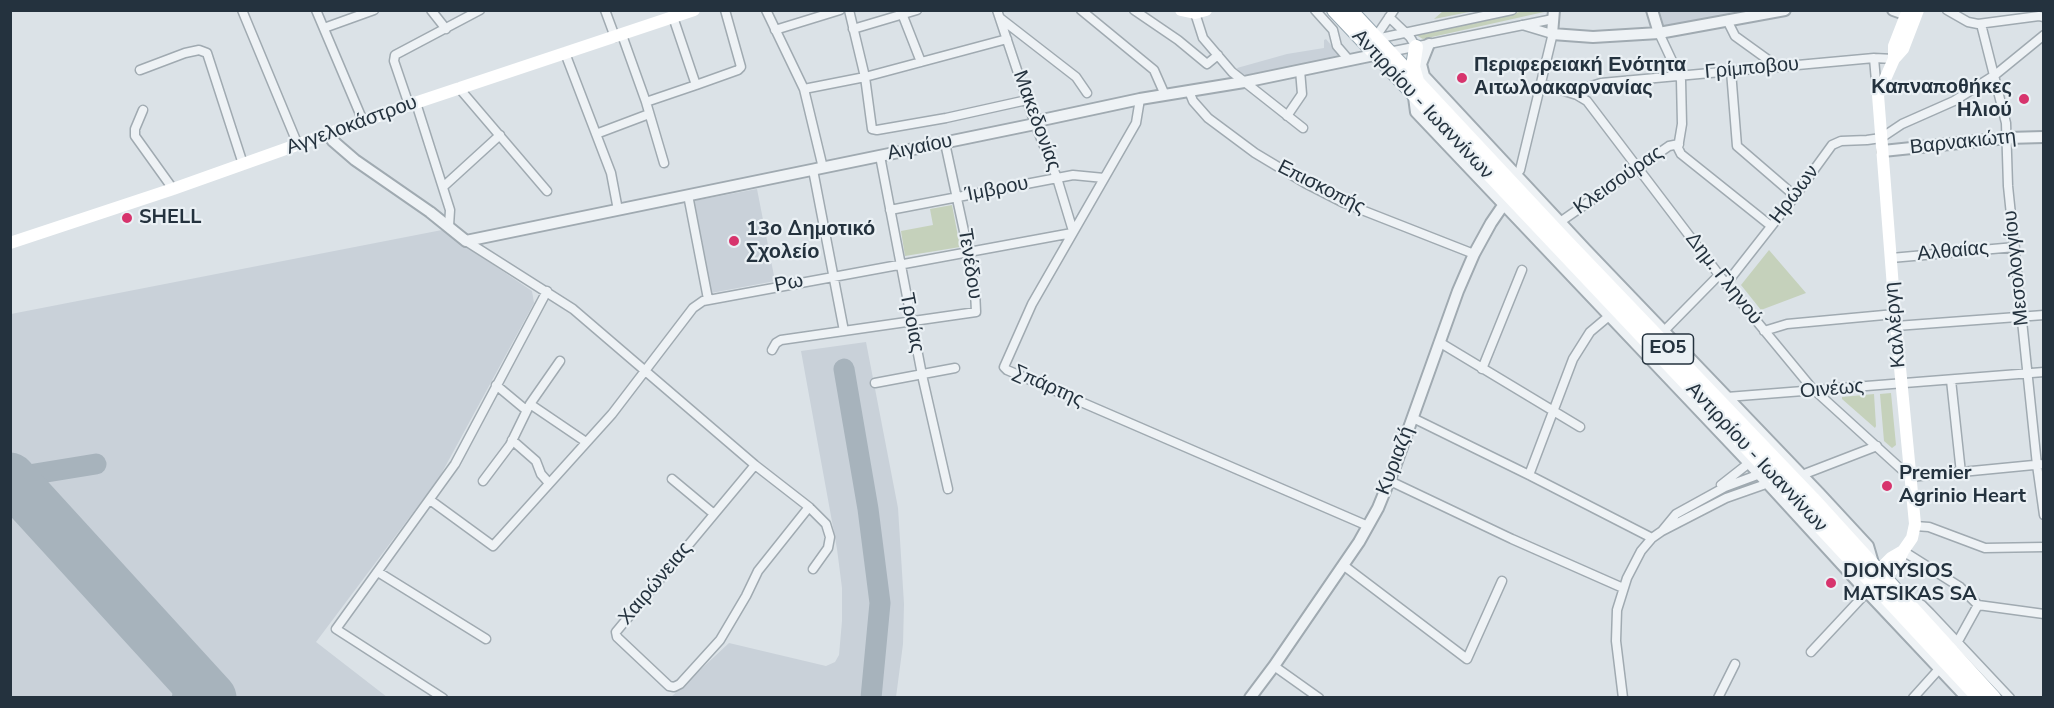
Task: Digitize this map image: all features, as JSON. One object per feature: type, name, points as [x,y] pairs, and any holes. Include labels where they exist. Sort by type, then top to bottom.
[{"type":"main road","name":"Αγγελοκάστρου","points":[[10,243],[172,189],[459,88],[694,10]]},
{"type":"main road","points":[[1181,10],[1200,12]]},
{"type":"main road","name":"Αντιρρίου - Ιωαννίνων","points":[[1334,10],[1414,97],[1560,243],[1630,308],[1806,490],[1875,579],[1900,593],[1994,698]]},
{"type":"main road","name":"Αντιρρίου - Ιωαννίνων","points":[[1350,10],[1419,83],[1658,352],[1875,579],[1979,698]]},
{"type":"main road","points":[[1878,95],[1894,59],[1894,46],[1912,14]]},
{"type":"main road","points":[[1419,83],[1414,76],[1413,67],[1422,46]]},
{"type":"main road","name":"Καλλέργη","points":[[1878,95],[1895,320],[1915,526]]},
{"type":"main road","points":[[1534,238],[1586,250]]},
{"type":"main road","points":[[1625,290],[1630,308]]},
{"type":"main road","points":[[1658,352],[1663,374]]},
{"type":"main road","points":[[1702,415],[1720,419]]},
{"type":"main road","points":[[1875,579],[1898,563],[1912,538],[1915,526]]},
{"type":"street","points":[[242,10],[298,144]]},
{"type":"street","points":[[316,10],[363,122]]},
{"type":"street","points":[[324,28],[374,10]]},
{"type":"street","points":[[431,10],[446,29]]},
{"type":"street","points":[[448,226],[450,210],[443,187],[413,104],[394,61],[395,55],[480,10]]},
{"type":"street","points":[[605,10],[646,102],[664,163]]},
{"type":"street","points":[[646,102],[741,67],[725,10]]},
{"type":"street","points":[[766,10],[804,89],[844,331]]},
{"type":"street","points":[[775,30],[840,10]]},
{"type":"street","points":[[849,10],[864,78],[871,128],[876,130],[946,118],[1027,100]]},
{"type":"street","points":[[853,29],[917,10]]},
{"type":"street","points":[[1081,10],[1155,71],[1165,95]]},
{"type":"street","points":[[1134,10],[1178,40],[1207,64],[1218,55]]},
{"type":"street","points":[[1316,10],[1333,30],[1337,46],[1349,60]]},
{"type":"street","points":[[1375,38],[1512,10]]},
{"type":"street","points":[[1652,10],[1659,33],[1679,76],[1681,154],[1771,226]]},
{"type":"street","points":[[1522,25],[1552,34],[1593,37],[1659,33],[1785,10]]},
{"type":"street","points":[[1893,10],[1912,14]]},
{"type":"street","points":[[1947,10],[1968,22],[1981,24],[2043,17]]},
{"type":"street","points":[[1200,12],[1203,38],[1232,72],[1303,128]]},
{"type":"street","points":[[902,13],[921,62]]},
{"type":"street","points":[[998,14],[1076,77],[1087,93]]},
{"type":"street","name":"Μακεδονίας","points":[[998,14],[1035,124],[1057,178],[1072,232]]},
{"type":"street","points":[[1375,38],[1391,14],[1406,33],[1422,46]]},
{"type":"street","points":[[1389,52],[1522,25],[1553,15],[1552,34],[1541,84],[1520,170],[1516,175]]},
{"type":"street","points":[[673,17],[696,85]]},
{"type":"street","points":[[1727,20],[1735,36],[1778,67]]},
{"type":"street","name":"Μεσολογγίου","points":[[1981,24],[2005,120],[2007,177],[2040,464],[2043,515]]},
{"type":"street","points":[[1881,138],[1902,124],[1954,101],[1995,75],[2043,35]]},
{"type":"street","points":[[804,89],[864,78],[1007,39]]},
{"type":"street","points":[[1422,46],[1421,64],[1424,76],[1868,546],[1875,579]]},
{"type":"street","points":[[140,70],[185,53],[199,50],[207,53],[243,164]]},
{"type":"street","points":[[565,53],[610,173],[618,210]]},
{"type":"street","name":"Αιγαίου","points":[[466,241],[945,143],[1140,99],[1244,82],[1374,55]]},
{"type":"street","points":[[1874,58],[1878,95]]},
{"type":"street","name":"Γρίμποβου","points":[[1577,95],[1588,87],[1601,83],[1874,58],[1894,59]]},
{"type":"street","points":[[1287,116],[1302,94],[1300,70]]},
{"type":"street","points":[[1731,71],[1737,146],[1796,196]]},
{"type":"street","name":"Δημ. Γληνού","points":[[1541,84],[1577,95],[1587,101],[1719,276],[1815,391],[1910,477]]},
{"type":"street","points":[[459,88],[548,191]]},
{"type":"street","name":"Επισκοπής","points":[[1189,91],[1193,101],[1208,118],[1255,153],[1305,183],[1344,203],[1474,254]]},
{"type":"street","points":[[1414,97],[1416,112],[1749,463],[1761,479],[1875,579],[1940,668],[1967,698]]},
{"type":"street","name":"Σπάρτης","points":[[1140,99],[1136,123],[1032,304],[1005,364],[1006,369],[1368,526]]},
{"type":"street","points":[[143,110],[135,129],[135,136],[172,189]]},
{"type":"street","points":[[596,134],[650,114]]},
{"type":"street","points":[[328,134],[355,160],[466,241],[547,291],[587,320],[755,465],[809,507],[826,524],[830,537],[828,548],[813,569]]},
{"type":"street","points":[[443,187],[500,135]]},
{"type":"street","name":"Βαρνακιώτη","points":[[1882,151],[2007,138],[2043,137]]},
{"type":"street","name":"Ηρώων","points":[[1726,284],[1835,143],[1881,138]]},
{"type":"street","name":"Τενέδου","points":[[911,322],[973,314],[976,310],[975,290],[945,143]]},
{"type":"street","name":"Κλεισούρας","points":[[1560,222],[1669,146],[1679,144]]},
{"type":"street","name":"Τροίας","points":[[879,156],[899,265],[948,489]]},
{"type":"street","name":"Ίμβρου","points":[[890,210],[1057,178],[1080,175],[1104,178]]},
{"type":"street","points":[[688,195],[708,299]]},
{"type":"street","name":"Κυριαζή","points":[[1250,698],[1368,526],[1390,481],[1439,342],[1474,254],[1504,204]]},
{"type":"street","name":"Ρω","points":[[430,500],[493,546],[646,372],[693,308],[700,302],[1072,232]]},
{"type":"street","name":"Αλθαίας","points":[[1891,258],[2015,247]]},
{"type":"street","points":[[1482,369],[1522,270]]},
{"type":"street","points":[[1664,331],[1719,276]]},
{"type":"street","points":[[443,698],[336,629],[455,464],[547,291]]},
{"type":"street","points":[[1764,331],[1787,324],[2043,315]]},
{"type":"street","points":[[1529,475],[1568,369],[1590,332],[1609,316]]},
{"type":"street","points":[[772,350],[781,340],[911,322]]},
{"type":"street","points":[[1439,342],[1580,427]]},
{"type":"street","points":[[483,481],[512,440],[528,407],[560,361]]},
{"type":"street","points":[[875,383],[955,368]]},
{"type":"street","name":"Οινέως","points":[[1728,397],[2043,372]]},
{"type":"street","points":[[1951,380],[1961,473]]},
{"type":"street","points":[[496,385],[586,442]]},
{"type":"street","points":[[1413,418],[1652,538]]},
{"type":"street","points":[[512,440],[536,461],[541,474],[549,483]]},
{"type":"street","points":[[1807,473],[1877,446]]},
{"type":"street","points":[[1662,531],[1674,515],[1711,494],[1749,463]]},
{"type":"street","points":[[1910,477],[2040,464]]},
{"type":"street","name":"Χαιρώνειας","points":[[755,465],[616,632],[617,637],[672,687],[680,684],[727,630],[758,571],[809,507]]},
{"type":"street","points":[[672,478],[714,514]]},
{"type":"street","points":[[1711,494],[1761,479]]},
{"type":"street","points":[[1623,698],[1616,641],[1617,610],[1623,588],[1641,551],[1652,538],[1662,531],[1761,479]]},
{"type":"street","points":[[1390,481],[1522,544],[1623,588]]},
{"type":"street","points":[[1915,526],[1929,526],[1985,548],[2043,547]]},
{"type":"street","points":[[1903,551],[1960,587],[1978,605],[2043,614]]},
{"type":"street","points":[[1343,565],[1467,659],[1502,581]]},
{"type":"street","points":[[378,572],[486,639]]},
{"type":"street","points":[[1811,652],[1875,579]]},
{"type":"street","points":[[1900,593],[1922,605],[2010,698]]},
{"type":"street","points":[[1957,643],[1978,605]]},
{"type":"street","points":[[1718,698],[1735,664]]},
{"type":"street","points":[[1274,666],[1319,698]]},
{"type":"street","points":[[1913,698],[1940,668]]},
{"type":"shaded area","points":[[1659,10],[1745,11],[1661,26]]},
{"type":"shaded area","points":[[1326,39],[1342,58],[1249,76],[1240,73],[1237,68],[1287,54],[1324,48]]},
{"type":"shaded area","name":"13ο Δημοτικό Σχολείο","points":[[757,189],[775,281],[711,293],[693,201]]},
{"type":"shaded area","points":[[442,230],[532,291],[534,303],[439,478],[316,642],[387,697],[11,698],[11,314]]},
{"type":"shaded area","points":[[866,342],[898,508],[904,604],[903,644],[896,697],[670,698],[729,643],[826,666],[835,662],[839,655],[842,588],[801,351]]},
{"type":"green space","points":[[1443,10],[1474,11],[1434,19]]},
{"type":"green space","points":[[1524,11],[1544,12],[1423,39],[1416,35]]},
{"type":"green space","points":[[952,205],[960,247],[905,256],[901,231],[933,225],[930,209]]},
{"type":"green space","points":[[1769,250],[1806,293],[1761,310],[1741,285]]},
{"type":"green space","points":[[1891,393],[1896,445],[1892,448],[1884,441],[1880,394]]},
{"type":"green space","points":[[1874,394],[1875,428],[1842,399],[1842,397]]},
{"type":"taxiway","points":[[844,369],[868,509],[880,603],[871,698]]},
{"type":"taxiway","points":[[10,478],[96,464]]},
{"type":"taxiway","points":[[182,698],[198,684]]},
{"type":"runway","points":[[10,478],[211,698]]},
{"type":"place","name":"Περιφερειακή Ενότητα Αιτωλοακαρνανίας","points":[[1462,78]]},
{"type":"place","name":"Καπναποθήκες Ηλιού","points":[[2024,99]]},
{"type":"place","name":"SHELL","points":[[127,218]]},
{"type":"place","name":"13ο Δημοτικό Σχολείο","points":[[734,241]]},
{"type":"place","name":"Premier Agrinio Heart","points":[[1887,486]]},
{"type":"place","name":"DIONYSIOS MATSIKAS SA","points":[[1831,583]]}]
